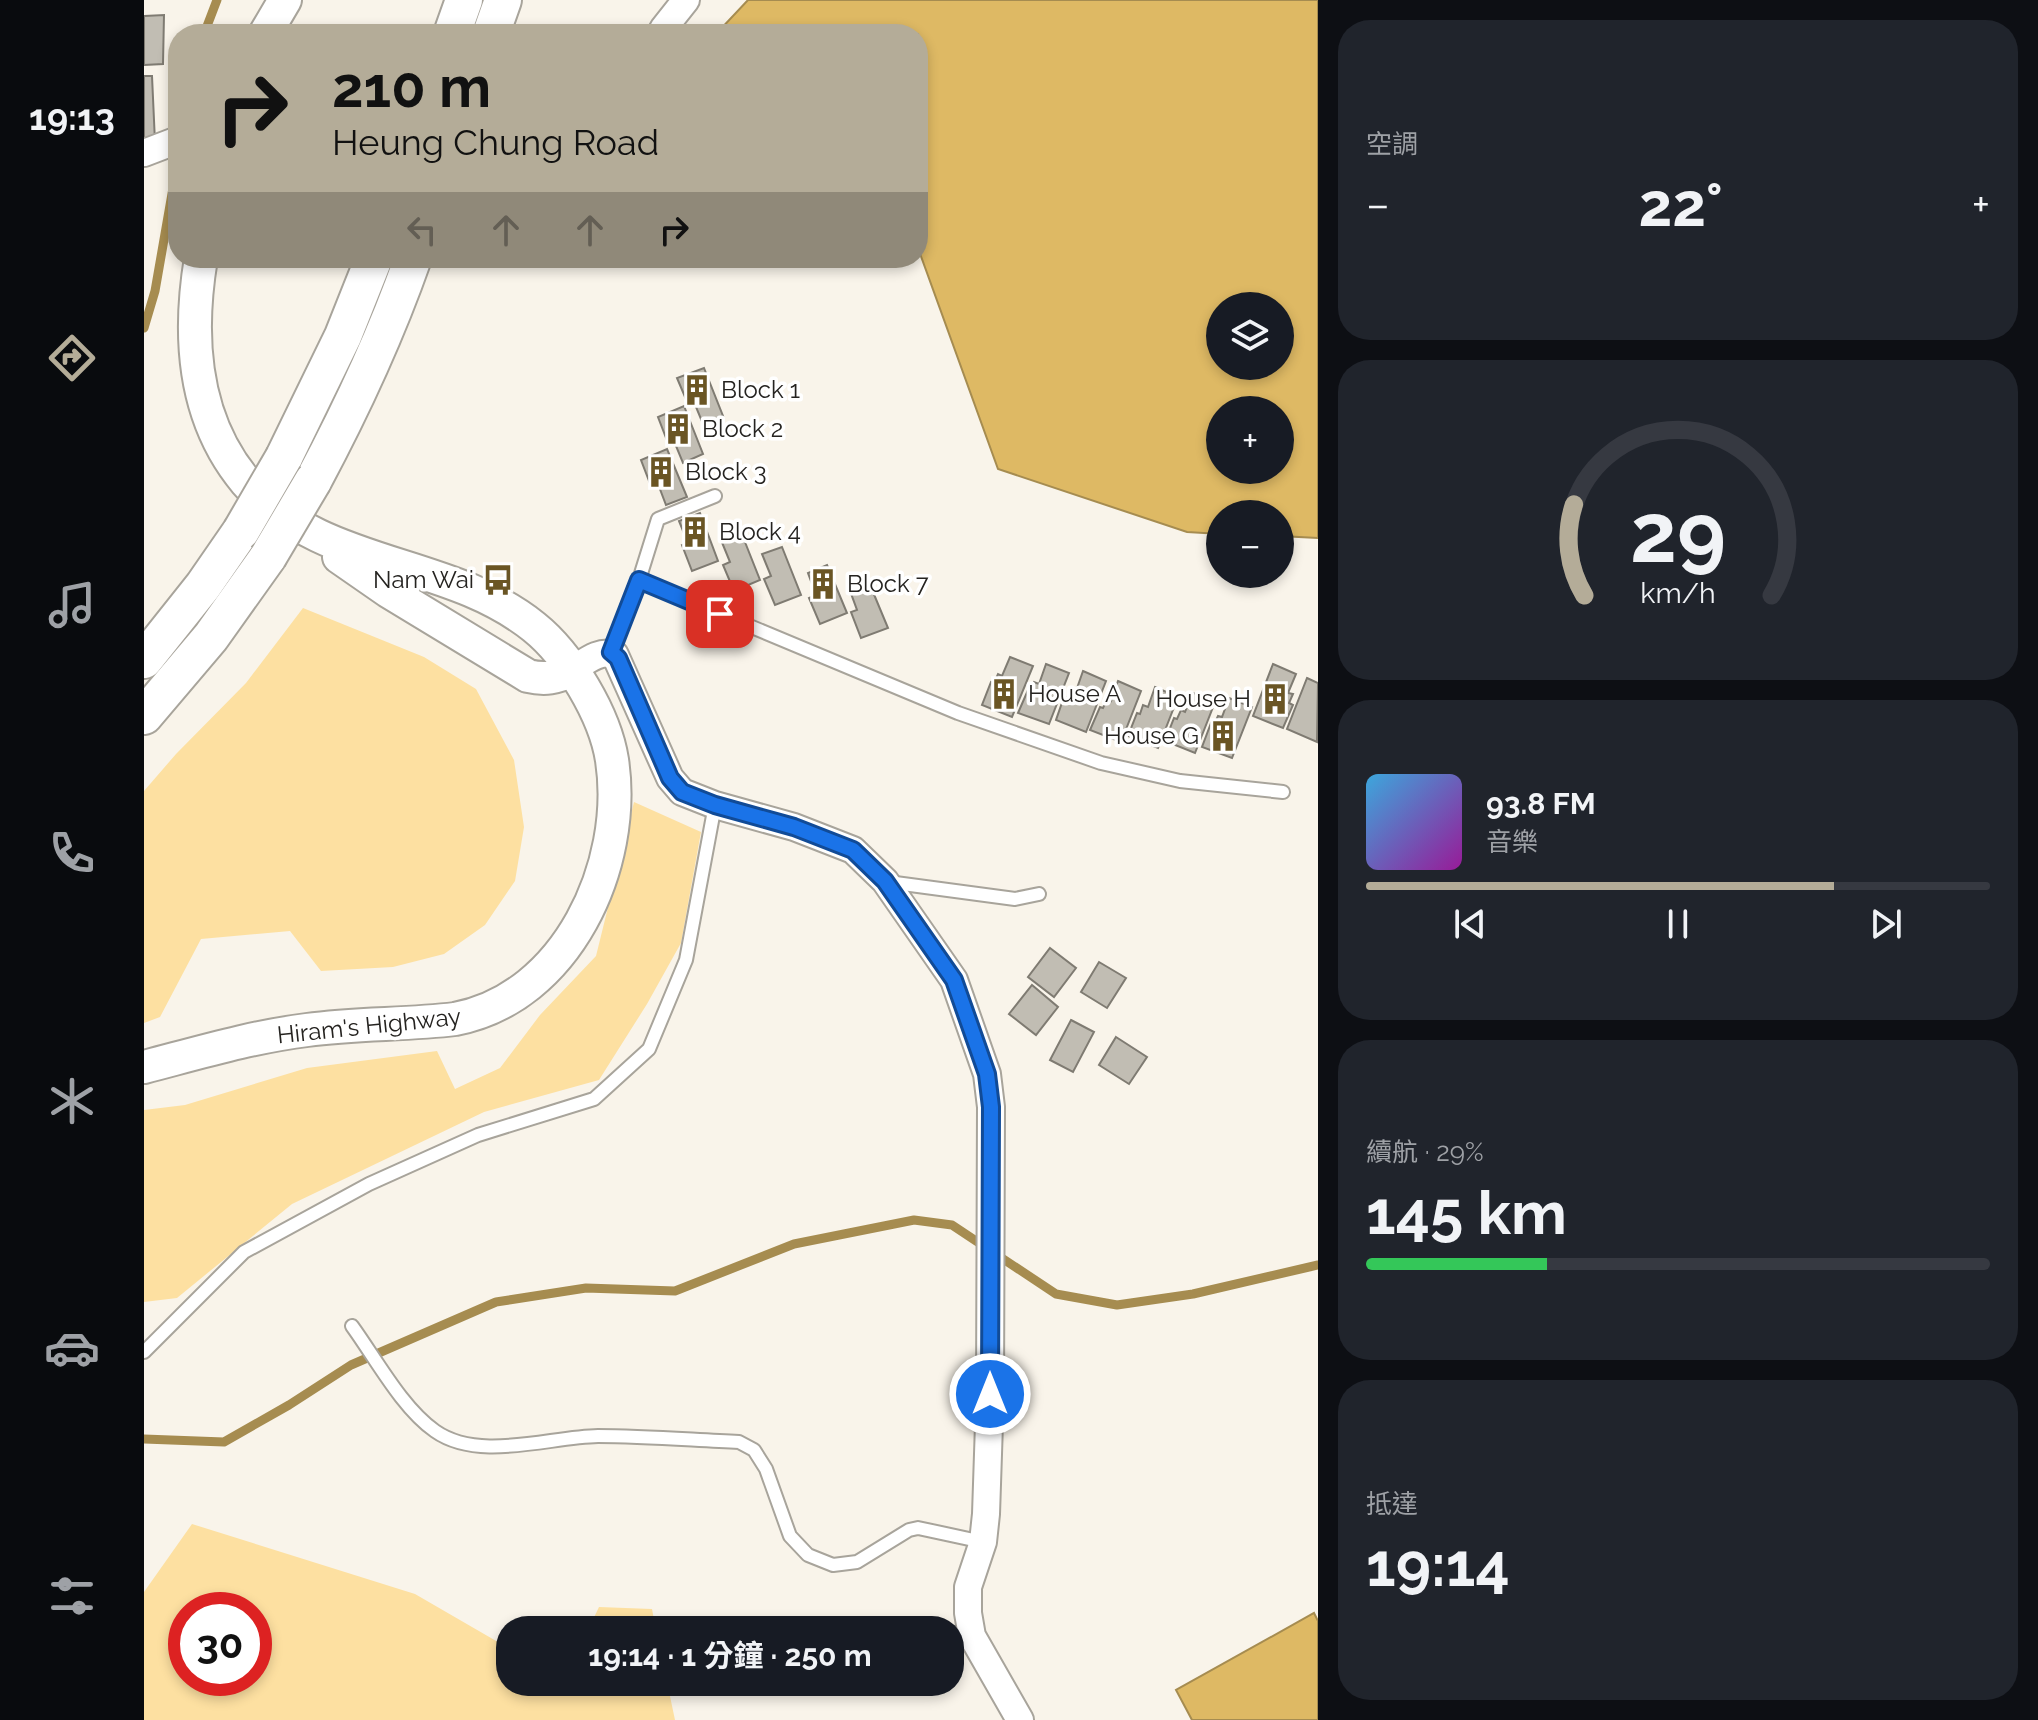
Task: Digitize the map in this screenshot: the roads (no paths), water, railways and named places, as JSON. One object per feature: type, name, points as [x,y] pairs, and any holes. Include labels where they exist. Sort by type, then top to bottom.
[{"type":"main road","points":[[456,24],[464,0]]},
{"type":"main road","points":[[495,24],[503,0]]},
{"type":"main road","points":[[144,660],[203,586],[241,531],[284,457],[343,336],[370,268]]},
{"type":"main road","points":[[144,716],[211,637],[268,557],[313,481],[372,360],[409,268]]},
{"type":"street","points":[[271,24],[285,0]]},
{"type":"street","points":[[667,24],[686,0]]},
{"type":"street","points":[[144,153],[168,144]]},
{"type":"street","name":"Hiram's Highway","points":[[200,268],[195,313],[199,384],[207,414],[220,443],[245,481],[263,500],[388,591],[516,669],[540,679],[572,670]]},
{"type":"street","name":"Hiram's Highway","points":[[144,1067],[294,1031],[440,1021],[473,1015],[504,1002],[538,975],[570,940],[594,894],[607,857],[613,822],[614,780],[607,738],[594,706],[553,646],[516,613],[489,598],[354,552],[302,529]]},
{"type":"street","points":[[572,670],[593,657],[611,652],[618,658],[670,778],[682,792],[715,805],[794,827],[853,850],[885,881],[954,980],[987,1074],[991,1107],[990,1394],[986,1514],[983,1542],[968,1587],[968,1613],[972,1636],[1020,1720]]},
{"type":"lane","points":[[611,652],[639,580],[658,519],[715,496]]},
{"type":"lane","points":[[639,580],[958,713],[1101,763],[1180,781],[1283,792]]},
{"type":"lane","points":[[144,1352],[244,1252],[369,1184],[478,1135],[594,1099],[649,1049],[686,960],[715,805]]},
{"type":"lane","points":[[885,881],[1015,899],[1039,894]]},
{"type":"lane","points":[[352,1326],[414,1414],[438,1434],[468,1445],[490,1447],[596,1436],[739,1442],[754,1450],[766,1469],[790,1536],[808,1555],[833,1565],[857,1562],[909,1530],[918,1528],[983,1542]]},
{"type":"waterway","points":[[208,24],[217,0]]},
{"type":"waterway","points":[[144,328],[155,291],[168,217]]},
{"type":"waterway","points":[[144,1439],[224,1442],[351,1365],[496,1302],[586,1288],[675,1291],[794,1244],[914,1220],[952,1225],[1056,1294],[1117,1305],[1193,1294],[1318,1265]]},
{"type":"place","name":"Block 1","points":[[697,390]]},
{"type":"place","name":"Block 2","points":[[678,429]]},
{"type":"place","name":"Block 3","points":[[661,472]]},
{"type":"place","name":"Block 4","points":[[695,532]]},
{"type":"place","name":"Nam Wai","points":[[498,580]]},
{"type":"place","name":"Block 7","points":[[823,584]]},
{"type":"place","name":"House A","points":[[1004,694]]},
{"type":"place","name":"House H","points":[[1275,699]]},
{"type":"place","name":"House G","points":[[1223,736]]}]
